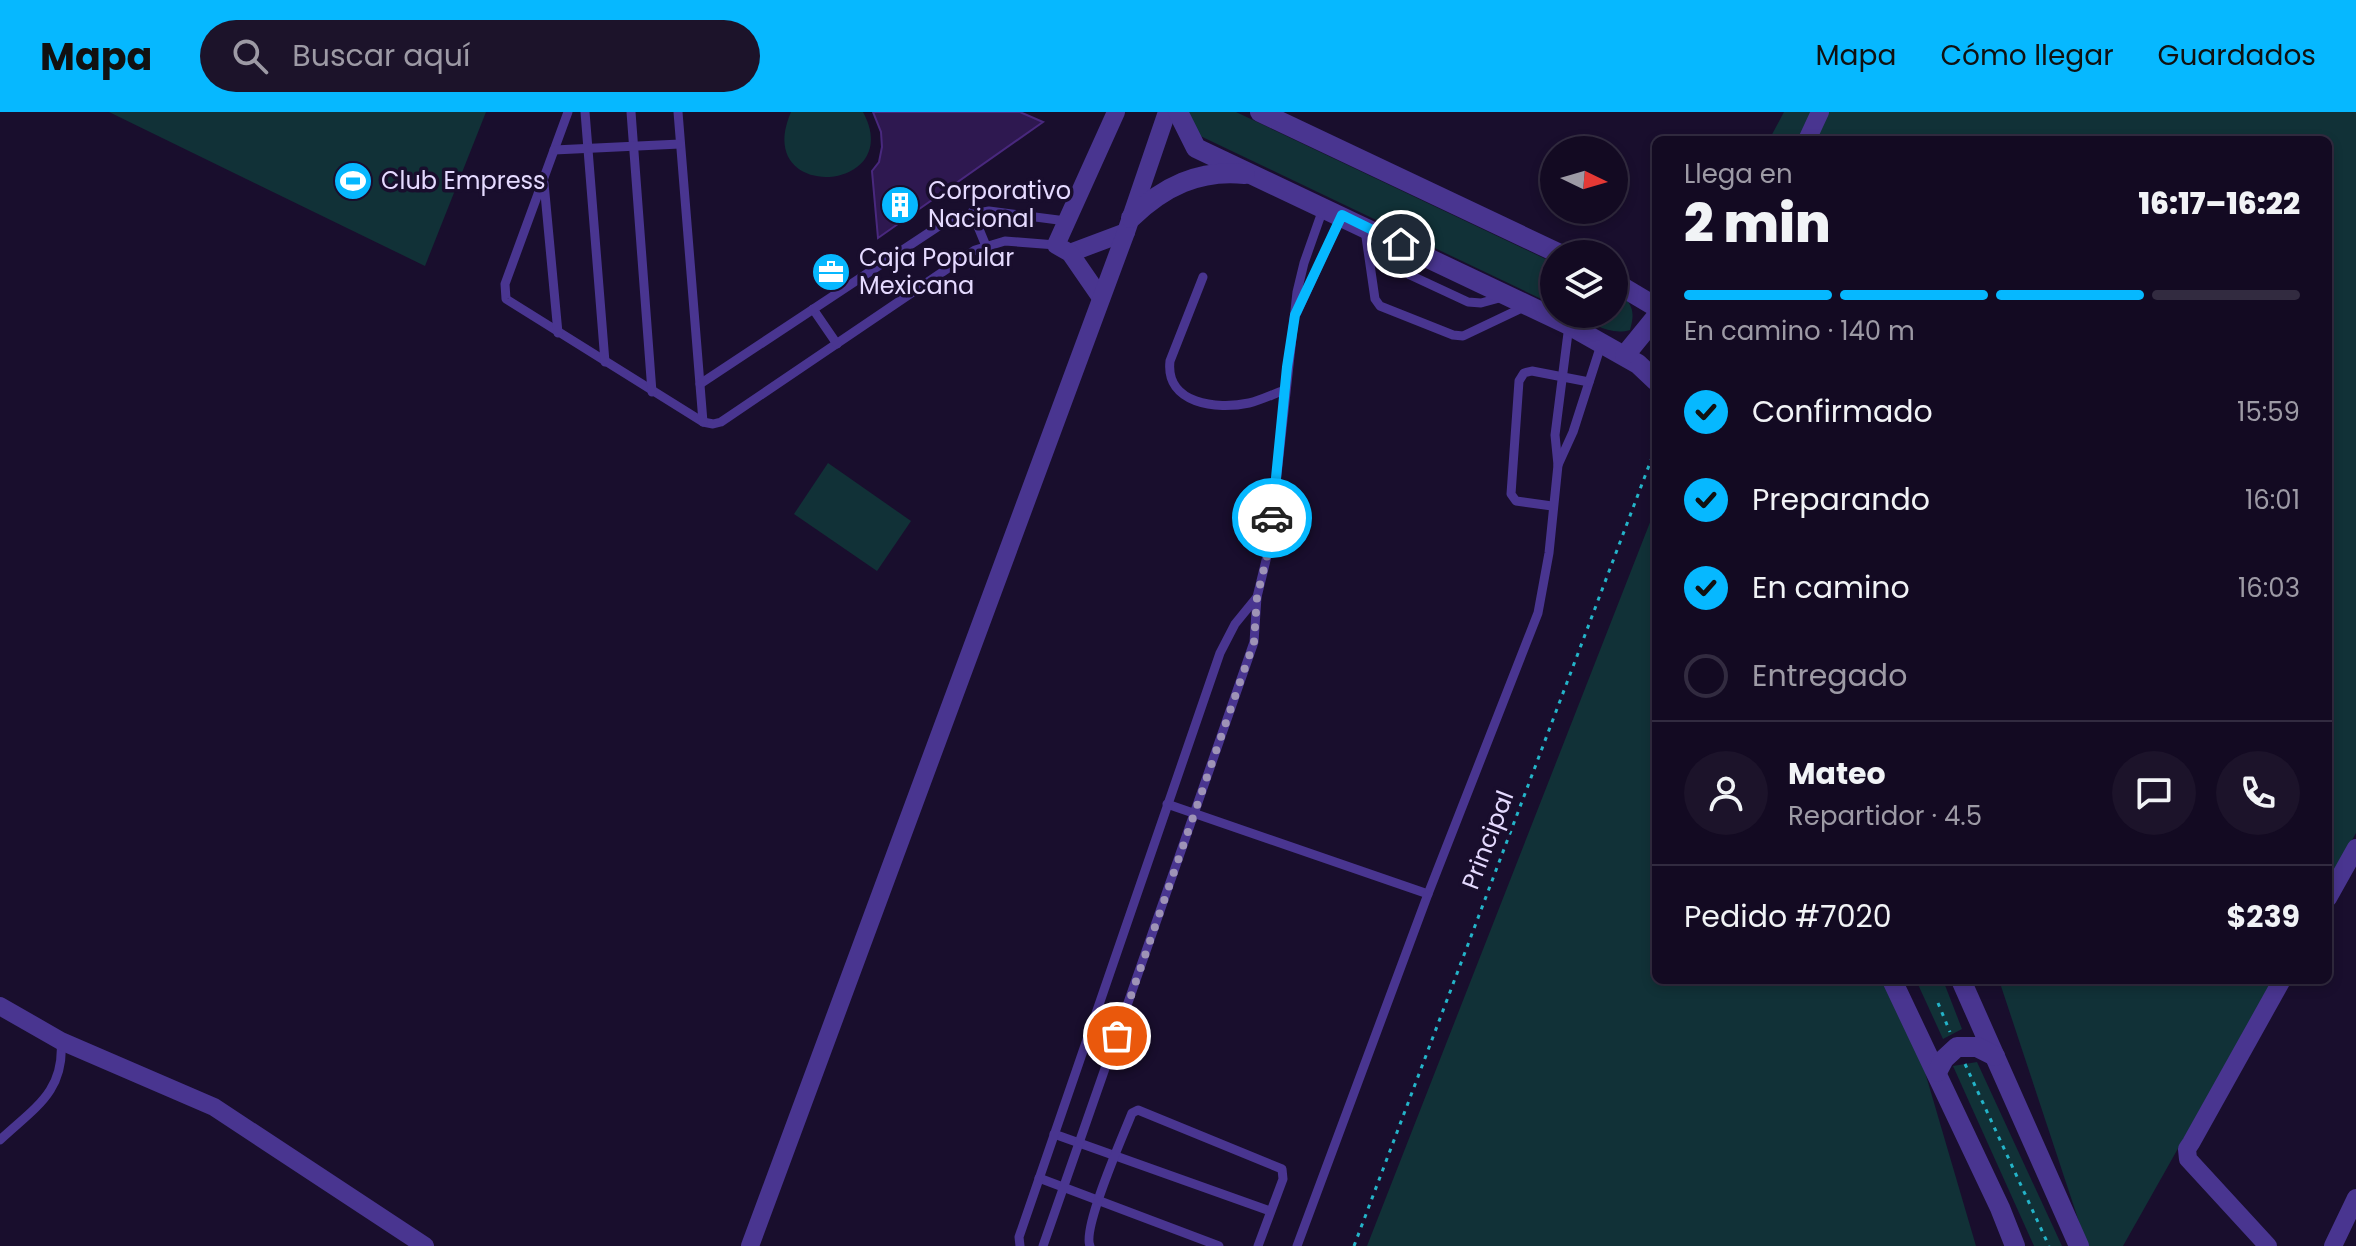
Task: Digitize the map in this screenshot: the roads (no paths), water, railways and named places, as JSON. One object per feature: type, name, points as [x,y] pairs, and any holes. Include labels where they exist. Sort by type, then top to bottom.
[{"type":"street","points":[[1101,298],[1063,249],[1066,221],[1116,112]]},
{"type":"street","points":[[750,1246],[1167,112]]},
{"type":"street","points":[[1178,112],[1196,148],[1540,311]]},
{"type":"street","points":[[1809,136],[1820,112]]},
{"type":"street","points":[[1267,114],[1540,244]]},
{"type":"street","points":[[1063,249],[1128,225],[1151,199],[1175,184],[1201,175],[1230,172],[1258,175]]},
{"type":"street","points":[[1628,290],[1652,305]]},
{"type":"street","points":[[1625,355],[1652,322]]},
{"type":"street","points":[[1575,328],[1625,355],[1652,378]]},
{"type":"street","points":[[2332,891],[2356,848]]},
{"type":"street","points":[[1894,984],[2015,1246]]},
{"type":"street","points":[[1963,984],[2079,1246]]},
{"type":"street","points":[[2268,1246],[2188,1159],[2187,1149],[2280,984]]},
{"type":"street","points":[[0,1006],[61,1041],[214,1107],[425,1246]]},
{"type":"street","points":[[1937,1072],[1944,1059],[1957,1047],[1977,1047],[1995,1056]]},
{"type":"street","points":[[2333,1246],[2356,1198]]},
{"type":"lane","points":[[568,112],[504,289],[510,303],[703,422],[721,422],[986,246],[1013,241],[1063,249]]},
{"type":"lane","points":[[585,112],[605,362]]},
{"type":"lane","points":[[631,112],[652,392]]},
{"type":"lane","points":[[678,112],[703,422]]},
{"type":"lane","points":[[554,150],[680,144]]},
{"type":"lane","points":[[544,179],[558,333]]},
{"type":"lane","points":[[700,384],[951,218],[972,212],[999,211],[1066,221]]},
{"type":"lane","points":[[1043,1246],[1254,642],[1257,597],[1269,548],[1300,278],[1333,211]]},
{"type":"lane","points":[[1295,315],[1333,211]]},
{"type":"lane","points":[[972,212],[986,246]]},
{"type":"lane","points":[[1365,226],[1375,299],[1380,306],[1453,335],[1463,336],[1528,305]]},
{"type":"lane","points":[[1203,277],[1170,361],[1169,371],[1175,388],[1194,401],[1234,405],[1285,390]]},
{"type":"lane","points":[[813,309],[837,344]]},
{"type":"lane","points":[[1297,1246],[1428,894],[1538,613],[1549,553],[1558,465],[1555,435],[1569,328]]},
{"type":"lane","points":[[1558,465],[1573,432],[1602,342]]},
{"type":"lane","points":[[1552,506],[1516,501],[1511,494],[1519,381],[1524,373],[1532,371],[1589,382]]},
{"type":"lane","points":[[1020,1246],[1019,1237],[1220,653],[1235,624],[1257,597]]},
{"type":"lane","points":[[1167,804],[1428,894]]},
{"type":"lane","points":[[0,1140],[48,1094],[57,1080],[61,1069],[61,1041]]},
{"type":"lane","points":[[1090,1246],[1087,1235],[1098,1200],[1132,1113],[1140,1111],[1282,1169],[1283,1179],[1258,1246]]},
{"type":"lane","points":[[1054,1134],[1270,1211]]},
{"type":"lane","points":[[1039,1178],[1219,1246]]},
{"type":"place","name":"Club Empress","points":[[353,181]]},
{"type":"place","name":"Corporativo Nacional","points":[[900,205]]},
{"type":"place","name":"Caja Popular Mexicana","points":[[831,272]]}]
